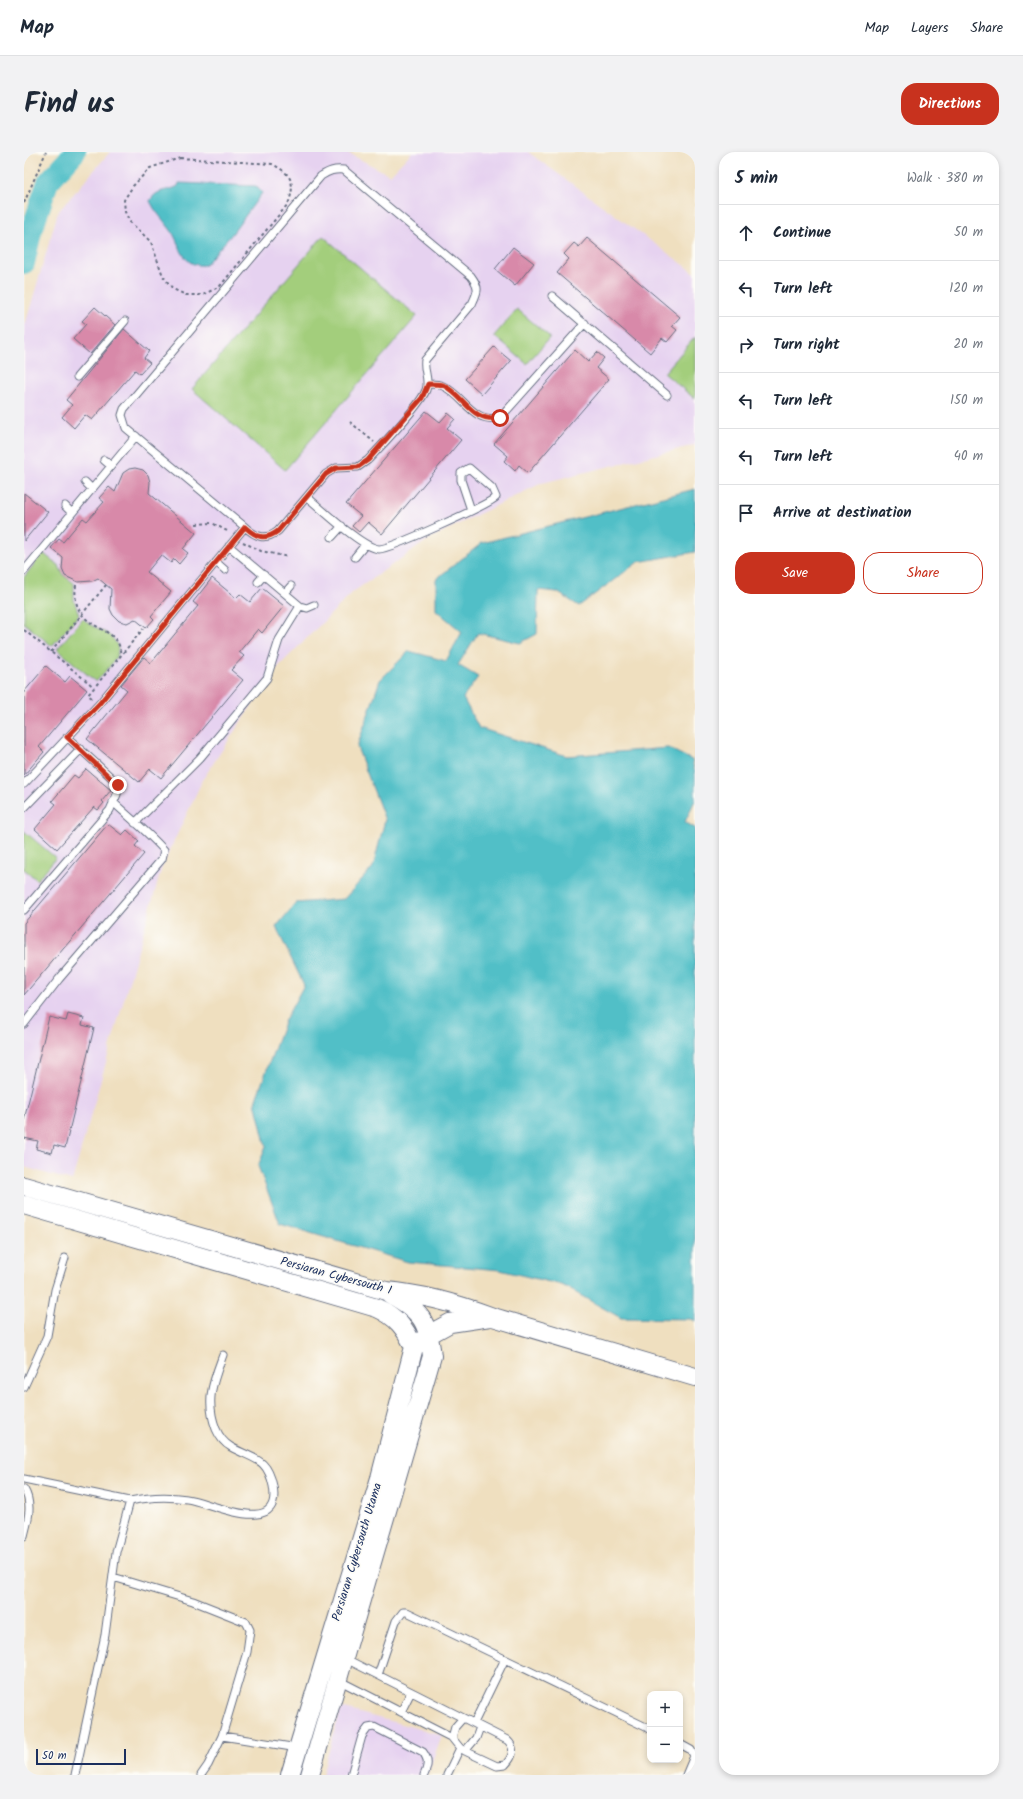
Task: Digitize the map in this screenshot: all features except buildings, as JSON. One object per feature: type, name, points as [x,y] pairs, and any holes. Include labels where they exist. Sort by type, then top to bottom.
[{"type":"street","name":"Persiaran Cybersouth 1","points":[[24,1186],[386,1291],[410,1293],[470,1308],[493,1317],[695,1376]]},
{"type":"street","name":"Persiaran Cybersouth 1","points":[[24,1205],[377,1308],[390,1314],[399,1321],[406,1330],[414,1347]]},
{"type":"street","name":"Persiaran Cybersouth Utama","points":[[310,1775],[432,1356],[430,1334],[421,1317],[408,1304],[386,1291]]},
{"type":"street","points":[[414,1347],[430,1334],[450,1322],[493,1317]]},
{"type":"street","name":"Persiaran Cybersouth Utama","points":[[290,1775],[380,1478],[414,1347]]},
{"type":"lane","points":[[337,169],[344,170],[471,276],[477,284],[478,293],[472,304],[425,360],[424,367],[428,384],[422,398],[368,460],[358,467],[336,468],[326,474],[278,531],[271,536],[262,538],[253,534],[126,428],[122,415],[124,409],[169,352],[321,176],[328,171],[337,169]]},
{"type":"lane","points":[[552,296],[667,395]]},
{"type":"lane","points":[[77,377],[125,321]]},
{"type":"lane","points":[[428,384],[443,385],[484,418],[489,420],[500,418],[584,323]]},
{"type":"lane","points":[[24,571],[136,436]]},
{"type":"lane","points":[[104,460],[111,466]]},
{"type":"lane","points":[[307,497],[365,545],[379,549],[393,546],[493,500],[496,497],[495,492],[469,468],[461,473],[460,480],[471,510]]},
{"type":"lane","points":[[85,482],[92,489]]},
{"type":"lane","points":[[65,506],[72,513]]},
{"type":"lane","points":[[332,537],[342,526]]},
{"type":"lane","points":[[24,784],[99,704],[245,527]]},
{"type":"lane","points":[[355,557],[365,545]]},
{"type":"lane","points":[[229,546],[300,606],[307,608],[314,605]]},
{"type":"lane","points":[[216,562],[225,570]]},
{"type":"lane","points":[[258,582],[264,575]]},
{"type":"lane","points":[[285,593],[291,586]]},
{"type":"lane","points":[[135,823],[200,758],[267,678],[279,640],[300,606]]},
{"type":"lane","points":[[24,910],[110,810],[119,792],[118,785],[67,737]]},
{"type":"lane","points":[[24,808],[81,749]]},
{"type":"lane","points":[[24,1024],[59,979],[162,859],[164,850],[152,837],[113,802]]},
{"type":"lane","points":[[24,1387],[47,1336],[55,1290],[65,1258]]},
{"type":"lane","points":[[24,1479],[130,1501],[151,1497],[188,1499],[215,1508],[255,1515],[264,1513],[271,1507],[274,1497],[268,1469],[261,1462],[230,1447],[223,1441],[213,1421],[210,1407],[210,1397],[223,1355]]},
{"type":"lane","points":[[24,1489],[28,1495],[30,1508],[24,1536]]},
{"type":"lane","points":[[75,1775],[105,1635],[116,1552],[130,1501]]},
{"type":"lane","points":[[113,1577],[193,1601],[246,1622],[250,1630],[247,1652],[222,1736],[208,1765],[201,1775]]},
{"type":"lane","points":[[378,1675],[396,1621],[403,1612],[413,1613],[647,1728]]},
{"type":"lane","points":[[338,1680],[452,1738],[463,1750],[497,1766],[501,1767],[508,1762],[513,1752],[511,1743],[344,1658]]},
{"type":"lane","points":[[447,1775],[463,1750],[476,1738],[477,1725],[505,1659]]},
{"type":"lane","points":[[402,1712],[411,1692]]},
{"type":"lane","points":[[452,1738],[455,1727],[462,1718]]},
{"type":"lane","points":[[351,1775],[362,1736],[368,1728],[374,1728],[423,1752],[427,1757],[428,1763],[424,1775]]},
{"type":"lane","points":[[222,1736],[298,1749]]},
{"type":"lane","points":[[683,1746],[691,1750],[694,1756],[686,1775]]},
{"type":"path","points":[[24,203],[46,152]]},
{"type":"path","points":[[180,158],[197,158],[272,164],[283,170],[291,178],[292,194],[288,204],[220,286],[203,295],[186,295],[173,289],[163,276],[151,242],[130,222],[125,212],[124,200],[133,186],[150,168],[180,158]]},
{"type":"path","points":[[350,422],[380,447]]},
{"type":"path","points":[[76,585],[75,600],[78,609],[82,615],[95,626],[111,635],[118,642],[120,657]]},
{"type":"path","points":[[51,652],[106,585]]},
{"type":"path","points":[[99,704],[88,695],[143,629]]},
{"type":"path","points":[[24,630],[94,687]]},
{"type":"shaded area","points":[[110,152],[346,152],[390,175],[412,152],[528,152],[695,273],[695,445],[542,483],[432,537],[353,592],[275,670],[203,779],[162,867],[72,1181],[24,1167],[24,329],[58,212]]},
{"type":"shaded area","points":[[341,1708],[442,1735],[427,1775],[322,1775]]},
{"type":"green space","points":[[323,236],[417,316],[285,470],[192,389]]},
{"type":"green space","points":[[517,309],[550,337],[527,364],[494,336]]},
{"type":"green space","points":[[695,337],[695,399],[664,373]]},
{"type":"green space","points":[[43,553],[59,566],[64,576],[74,583],[74,600],[79,615],[52,646],[24,623],[24,577]]},
{"type":"green space","points":[[83,618],[113,638],[117,645],[118,651],[116,657],[96,682],[57,649]]},
{"type":"green space","points":[[24,831],[56,858],[37,880],[24,869]]},
{"type":"water","points":[[179,183],[256,186],[262,193],[232,234],[205,265],[197,265],[186,259],[174,235],[154,209],[150,201],[159,192],[174,188],[178,186]]},
{"type":"water","points":[[695,489],[695,552],[638,562],[579,606],[557,592],[538,590],[537,634],[520,643],[478,633],[458,665],[478,677],[463,698],[479,728],[567,756],[668,748],[692,760],[695,774],[695,800],[685,822],[695,828],[695,1321],[690,1319],[621,1318],[562,1285],[500,1270],[408,1262],[280,1224],[258,1166],[266,1147],[255,1102],[285,1020],[304,985],[276,927],[296,903],[344,899],[373,867],[385,820],[357,747],[380,680],[409,651],[446,661],[462,632],[436,610],[436,579],[482,543]]},
{"type":"waterway","points":[[24,263],[31,232],[48,182],[75,152]]},
{"type":"route","points":[[118,785],[67,737],[99,704],[170,616],[245,527],[253,534],[262,538],[271,536],[278,531],[326,474],[336,468],[358,467],[368,460],[422,398],[428,384],[443,385],[479,415],[489,420],[500,418]]}]
